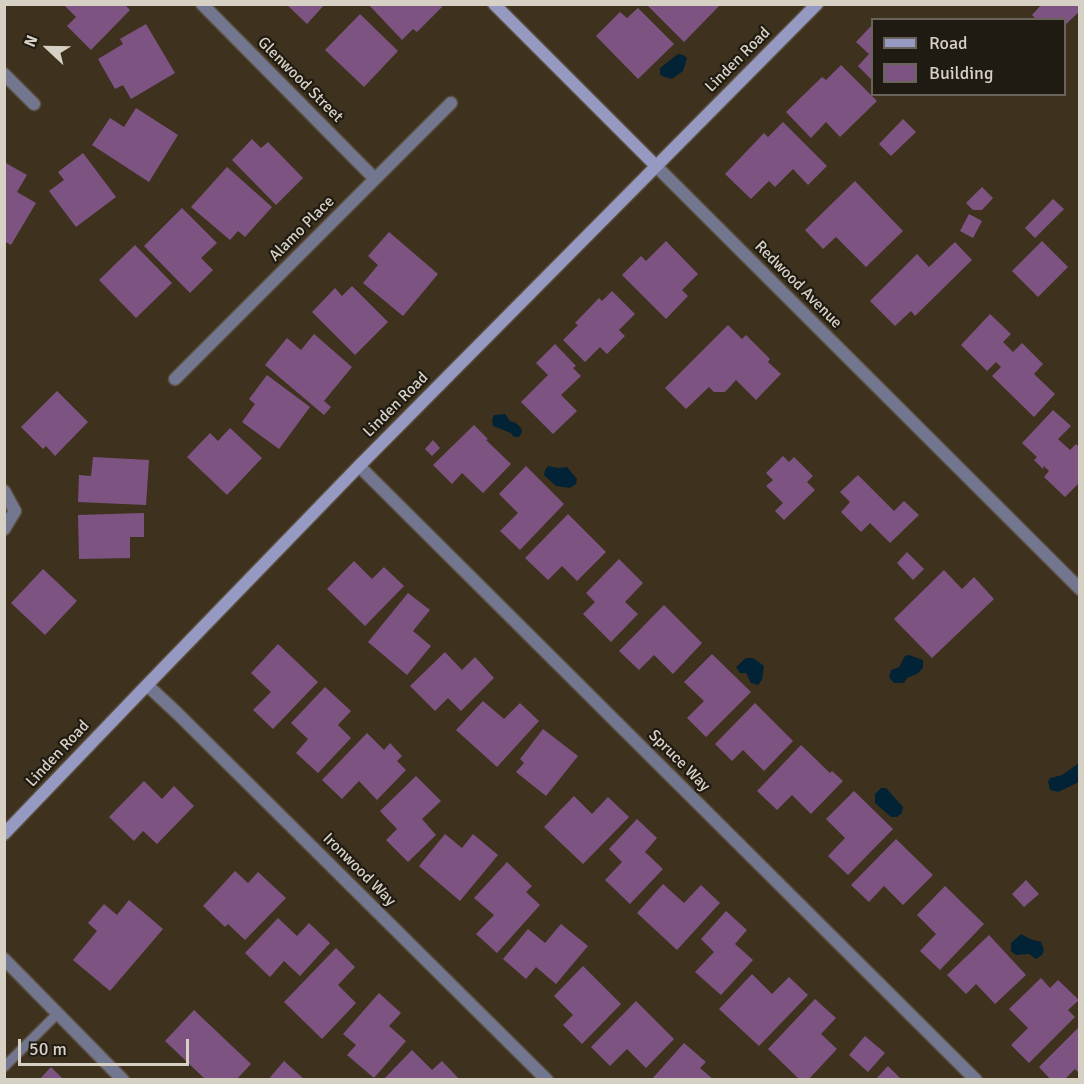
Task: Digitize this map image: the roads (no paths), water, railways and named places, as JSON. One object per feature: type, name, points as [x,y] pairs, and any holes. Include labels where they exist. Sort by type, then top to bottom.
[{"type":"street","name":"Glenwood Street","points":[[202,4],[375,179]]},
{"type":"street","name":"Redwood Avenue","points":[[494,4],[1080,589]]},
{"type":"street","name":"Linden Road","points":[[4,834],[359,466],[817,4]]},
{"type":"street","points":[[4,74],[34,104]]},
{"type":"street","name":"Alamo Place","points":[[175,379],[451,103]]},
{"type":"street","name":"Spruce Way","points":[[359,466],[976,1080]]},
{"type":"street","points":[[4,491],[15,511],[4,529]]},
{"type":"street","name":"Ironwood Way","points":[[147,685],[547,1080]]},
{"type":"street","points":[[4,959],[123,1080]]},
{"type":"lane","points":[[4,1067],[58,1013]]},
{"type":"water","points":[[678,54],[687,58],[683,71],[672,79],[662,76],[660,68]]},
{"type":"water","points":[[505,414],[510,421],[521,428],[522,432],[519,437],[514,437],[511,433],[493,426],[494,415]]},
{"type":"water","points":[[548,466],[567,467],[577,479],[576,484],[570,488],[556,486],[544,475]]},
{"type":"water","points":[[909,655],[923,660],[923,668],[917,674],[907,678],[904,683],[894,683],[889,677],[891,670],[899,667],[905,656]]},
{"type":"water","points":[[746,658],[753,658],[764,666],[762,680],[758,685],[751,683],[746,673],[740,673],[736,667]]},
{"type":"water","points":[[1079,763],[1079,782],[1058,792],[1050,790],[1048,782],[1050,778],[1062,775]]},
{"type":"water","points":[[881,788],[886,788],[903,807],[902,813],[897,817],[891,817],[875,803],[875,794]]},
{"type":"water","points":[[1021,934],[1041,942],[1044,950],[1042,955],[1036,959],[1029,954],[1016,955],[1011,951],[1011,943]]}]
